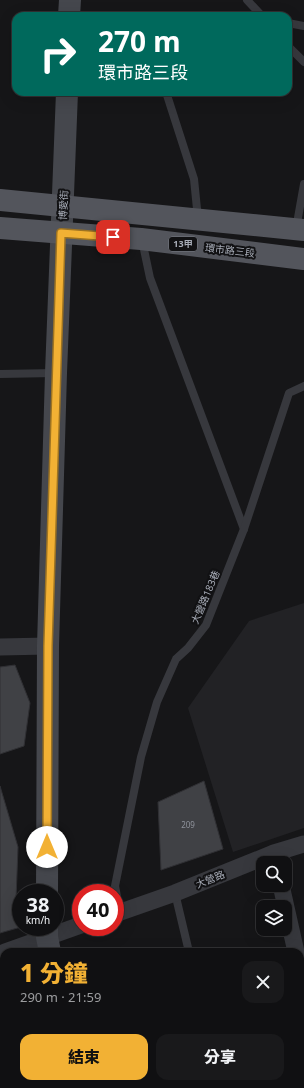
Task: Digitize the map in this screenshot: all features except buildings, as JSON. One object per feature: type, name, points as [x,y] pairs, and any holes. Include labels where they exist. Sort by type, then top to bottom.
[{"type":"main road","points":[[0,200],[300,230]]},
{"type":"main road","name":"13甲","points":[[0,228],[61,233]]},
{"type":"main road","name":"環市路三段","points":[[61,233],[142,240],[304,259]]},
{"type":"street","points":[[70,0],[70,12]]},
{"type":"street","name":"博愛街","points":[[47,884],[48,646],[56,374],[67,96]]},
{"type":"street","points":[[0,646],[48,646]]},
{"type":"street","name":"大營路","points":[[279,856],[304,844]]},
{"type":"street","name":"大營路","points":[[124,911],[256,865]]},
{"type":"street","points":[[283,892],[295,948]]},
{"type":"street","points":[[18,948],[48,939],[72,929]]},
{"type":"lane","points":[[247,0],[258,12]]},
{"type":"lane","points":[[292,24],[304,26]]},
{"type":"lane","points":[[292,50],[304,62]]},
{"type":"lane","points":[[167,96],[194,179],[198,220]]},
{"type":"lane","points":[[300,230],[304,184]]},
{"type":"lane","points":[[142,240],[150,278],[244,529]]},
{"type":"lane","points":[[0,374],[56,374]]},
{"type":"lane","name":"大營路183巷","points":[[115,884],[141,757],[157,702],[176,659],[188,648],[206,625],[244,529],[289,393],[304,386]]},
{"type":"lane","points":[[175,893],[188,948]]},
{"type":"shaded area","points":[[304,603],[304,828],[233,852],[188,708],[249,621]]},
{"type":"route","points":[[47,847],[48,646],[61,233],[113,237]]}]
